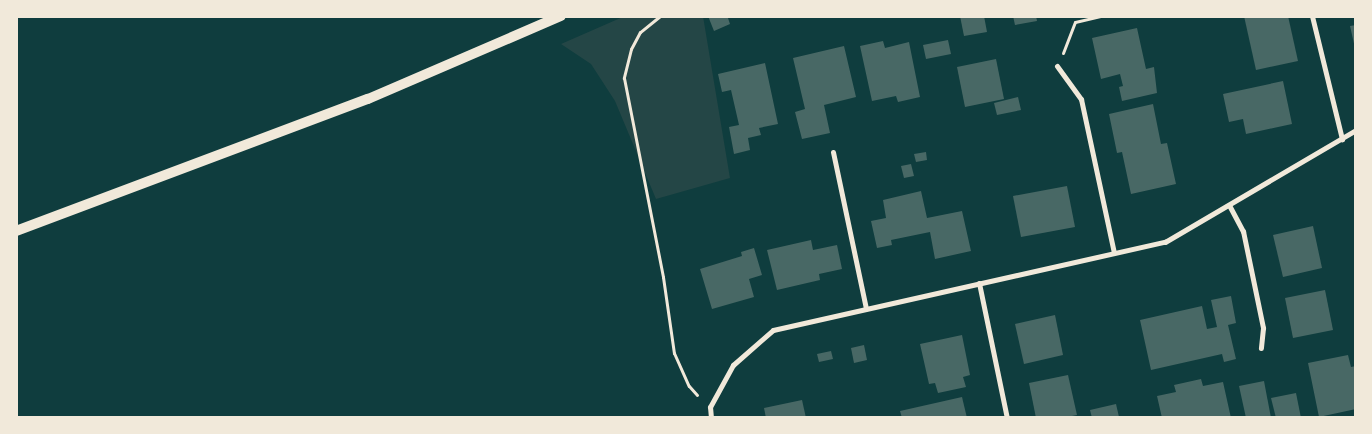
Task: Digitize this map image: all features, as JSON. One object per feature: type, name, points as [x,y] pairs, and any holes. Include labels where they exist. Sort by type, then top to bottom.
[{"type":"main road","points":[[16,230],[368,99],[561,16]]},
{"type":"street","points":[[1312,16],[1342,139]]},
{"type":"street","points":[[1058,66],[1080,100],[1114,254]]},
{"type":"street","points":[[711,418],[710,407],[733,365],[773,330],[1165,242],[1356,130]]},
{"type":"street","points":[[833,152],[866,309]]},
{"type":"street","points":[[1230,205],[1243,231],[1263,328],[1261,348]]},
{"type":"street","points":[[980,284],[1007,418]]},
{"type":"path","points":[[660,16],[640,32],[631,49],[624,78],[663,277],[674,353],[689,386],[710,407]]},
{"type":"path","points":[[1058,66],[1075,22],[1100,16]]},
{"type":"shaded area","points":[[625,16],[703,16],[730,178],[656,199],[615,101],[591,64],[561,44]]},
{"type":"building","points":[[708,16],[731,16],[728,18],[730,24],[714,31]]},
{"type":"building","points":[[960,16],[984,16],[987,32],[964,36]]},
{"type":"building","points":[[1013,16],[1036,16],[1037,21],[1015,25]]},
{"type":"building","points":[[1244,16],[1288,16],[1298,61],[1256,70]]},
{"type":"building","points":[[1356,25],[1356,48],[1355,48],[1350,26]]},
{"type":"building","points":[[1137,28],[1146,69],[1154,67],[1157,93],[1122,101],[1119,87],[1123,86],[1120,74],[1101,79],[1092,38]]},
{"type":"building","points":[[948,40],[951,54],[926,59],[923,45]]},
{"type":"building","points":[[883,41],[885,48],[909,42],[920,97],[898,102],[896,96],[872,101],[860,46]]},
{"type":"building","points":[[844,46],[856,97],[824,105],[830,133],[802,139],[795,112],[805,109],[793,58]]},
{"type":"building","points":[[996,59],[1004,99],[965,107],[957,67]]},
{"type":"building","points":[[765,63],[778,124],[759,128],[761,135],[748,138],[750,150],[734,154],[729,127],[739,125],[731,90],[722,92],[718,74]]},
{"type":"building","points":[[1283,81],[1292,124],[1246,134],[1243,119],[1229,122],[1223,94]]},
{"type":"building","points":[[1018,97],[1021,110],[997,115],[994,103]]},
{"type":"building","points":[[1153,104],[1161,144],[1167,143],[1176,184],[1131,194],[1122,152],[1117,153],[1109,114]]},
{"type":"building","points":[[926,152],[927,160],[916,162],[914,154]]},
{"type":"building","points":[[911,164],[914,176],[904,178],[901,166]]},
{"type":"building","points":[[1067,186],[1075,227],[1021,237],[1013,196]]},
{"type":"building","points":[[921,191],[927,218],[962,211],[971,251],[935,259],[930,232],[891,240],[892,245],[877,248],[871,221],[886,218],[883,200]]},
{"type":"building","points":[[1313,226],[1322,268],[1283,277],[1273,235]]},
{"type":"building","points":[[811,240],[813,250],[837,245],[842,269],[819,274],[820,280],[777,290],[767,250]]},
{"type":"building","points":[[754,248],[762,275],[749,279],[754,297],[712,309],[700,269],[742,256],[741,252]]},
{"type":"building","points":[[1325,290],[1333,330],[1293,338],[1285,298]]},
{"type":"building","points":[[1231,296],[1236,323],[1228,325],[1236,359],[1224,362],[1222,354],[1151,370],[1140,320],[1202,306],[1207,329],[1217,327],[1211,300]]},
{"type":"building","points":[[1055,315],[1063,355],[1024,364],[1015,324]]},
{"type":"building","points":[[962,335],[970,375],[963,377],[966,387],[938,393],[935,383],[929,384],[920,344]]},
{"type":"building","points":[[864,345],[867,360],[854,363],[851,348]]},
{"type":"building","points":[[831,351],[833,359],[819,362],[817,354]]},
{"type":"building","points":[[1348,355],[1351,367],[1356,366],[1356,409],[1319,417],[1308,363]]},
{"type":"building","points":[[1068,375],[1077,415],[1062,418],[1036,418],[1029,383]]},
{"type":"building","points":[[1201,379],[1203,386],[1223,382],[1231,418],[1162,418],[1157,396],[1176,392],[1174,385]]},
{"type":"building","points":[[1264,381],[1271,418],[1246,418],[1239,386]]},
{"type":"building","points":[[1296,393],[1301,418],[1276,418],[1271,398]]},
{"type":"building","points":[[962,397],[967,418],[902,418],[900,411]]},
{"type":"building","points":[[802,400],[806,418],[766,418],[764,408]]},
{"type":"building","points":[[1116,404],[1119,417],[1092,418],[1090,410]]}]
